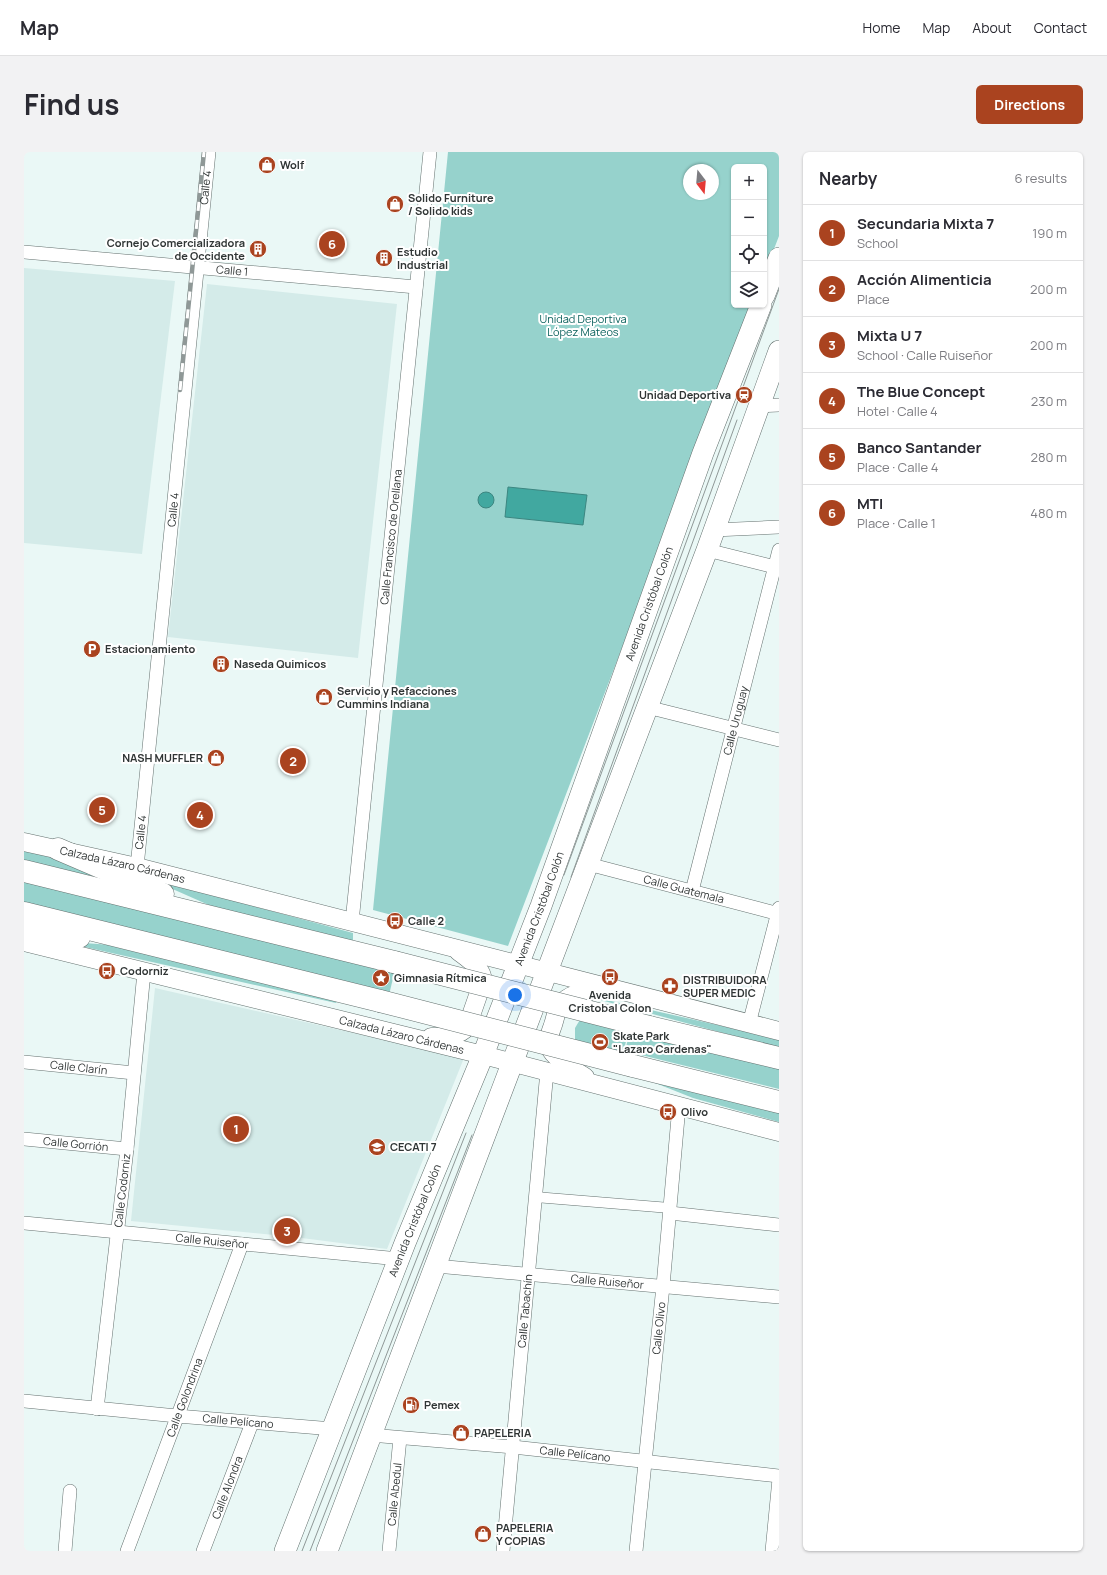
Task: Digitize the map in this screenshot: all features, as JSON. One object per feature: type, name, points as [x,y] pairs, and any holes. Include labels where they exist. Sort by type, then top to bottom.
[{"type":"highway","points":[[58,849],[225,920]]},
{"type":"highway","points":[[24,871],[779,1058]]},
{"type":"highway","points":[[24,913],[141,941],[779,1102]]},
{"type":"highway","points":[[24,933],[141,941]]},
{"type":"main road","points":[[767,288],[779,258]]},
{"type":"main road","name":"Avenida Cristóbal Colón","points":[[285,1551],[399,1259],[519,964],[703,453],[760,308]]},
{"type":"main road","points":[[327,1551],[714,530],[769,405],[779,351]]},
{"type":"main road","name":"Calzada Lázaro Cárdenas","points":[[24,842],[137,868],[779,1031]]},
{"type":"main road","points":[[541,906],[547,924],[559,939]]},
{"type":"main road","name":"Calzada Lázaro Cárdenas","points":[[24,942],[417,1038],[779,1132]]},
{"type":"main road","points":[[417,1038],[459,1034],[467,1027],[484,981],[483,976],[476,966],[455,949]]},
{"type":"main road","points":[[593,1084],[554,1055],[550,1048],[548,1039],[558,1008],[564,1001],[580,993],[613,989]]},
{"type":"main road","points":[[472,1082],[486,1079],[498,1087],[500,1094]]},
{"type":"street","name":"Calle 4","points":[[137,868],[209,152]]},
{"type":"street","name":"Calle Francisco de Orellana","points":[[352,922],[430,152]]},
{"type":"street","name":"Calle 1","points":[[24,252],[416,287]]},
{"type":"street","points":[[714,530],[779,527]]},
{"type":"street","points":[[707,550],[777,567]]},
{"type":"street","name":"Calle Uruguay","points":[[692,891],[777,567],[779,550]]},
{"type":"street","points":[[647,707],[779,740]]},
{"type":"street","name":"Calle Guatemala","points":[[588,864],[779,912]]},
{"type":"street","points":[[749,1024],[779,912]]},
{"type":"street","name":"Calle Codorniz","points":[[97,1409],[127,1150],[144,972]]},
{"type":"street","name":"Calle Clarín","points":[[24,1062],[134,1073]]},
{"type":"street","name":"Calle Tabachín","points":[[503,1551],[530,1274],[547,1071]]},
{"type":"street","name":"Calle Olivo","points":[[636,1551],[663,1286],[678,1106]]},
{"type":"street","name":"Calle Gorrión","points":[[24,1139],[127,1150]]},
{"type":"street","points":[[536,1197],[670,1210],[779,1225]]},
{"type":"street","name":"Calle Ruiseñor","points":[[24,1223],[399,1259]]},
{"type":"street","name":"Calle Golondrina","points":[[127,1551],[242,1244]]},
{"type":"street","name":"Calle Ruiseñor","points":[[436,1266],[779,1297]]},
{"type":"street","name":"Calle Pelícano","points":[[24,1401],[97,1409],[332,1429]]},
{"type":"street","name":"Calle Alondra","points":[[203,1551],[252,1423]]},
{"type":"street","name":"Calle Pelícano","points":[[370,1435],[513,1447],[779,1477]]},
{"type":"street","name":"Calle Abedul","points":[[389,1551],[400,1438]]},
{"type":"street","points":[[772,1551],[779,1477]]},
{"type":"street","points":[[64,1551],[70,1491]]},
{"type":"shaded area","points":[[24,268],[175,281],[142,554],[24,543]]},
{"type":"shaded area","points":[[207,284],[397,304],[358,658],[168,637]]},
{"type":"shaded area","points":[[508,487],[587,495],[583,525],[505,517]]},
{"type":"shaded area","points":[[486,492],[492,494],[494,500],[492,506],[486,508],[480,506],[478,500],[480,494]]},
{"type":"shaded area","points":[[155,988],[464,1058],[387,1249],[294,1237],[131,1221]]},
{"type":"green space","name":"Unidad Deportiva López Mateos","points":[[448,152],[779,152],[779,236],[767,267],[767,164],[731,164],[731,308],[752,308],[508,946],[373,910]]},
{"type":"green space","points":[[24,847],[52,853],[152,897],[24,863]]},
{"type":"green space","points":[[143,876],[353,933],[353,942],[227,913]]},
{"type":"green space","points":[[24,878],[395,970],[389,995],[24,905]]},
{"type":"green space","points":[[58,941],[137,947],[339,996],[336,1003]]},
{"type":"green space","points":[[567,991],[779,1039],[779,1048]]},
{"type":"green space","name":"Skate Park \"Lazaro Cardenas\"","points":[[590,1003],[633,1013],[620,1066],[575,1055],[575,1028]]},
{"type":"green space","points":[[630,1031],[779,1068],[779,1089],[625,1051]]},
{"type":"green space","points":[[615,1067],[779,1109],[779,1122],[693,1098]]},
{"type":"tram line","points":[[564,875],[779,289]]},
{"type":"tram line","points":[[571,877],[737,420]]},
{"type":"tram line","points":[[302,1551],[466,1133]]},
{"type":"tram line","points":[[310,1551],[472,1135]]},
{"type":"railway","points":[[180,390],[204,152]]},
{"type":"place","name":"Wolf","points":[[267,165]]},
{"type":"place","name":"Solido Furniture / Solido kids","points":[[395,204]]},
{"type":"place","name":"MTI","points":[[332,244]]},
{"type":"place","name":"Cornejo Comercializadora de Occidente","points":[[258,249]]},
{"type":"place","name":"Estudio Industrial","points":[[384,258]]},
{"type":"place","name":"Unidad Deportiva","points":[[744,395]]},
{"type":"place","name":"Estacionamiento","points":[[92,649]]},
{"type":"place","name":"Naseda Quimicos","points":[[221,664]]},
{"type":"place","name":"Servicio y Refacciones Cummins Indiana","points":[[324,697]]},
{"type":"place","name":"NASH MUFFLER","points":[[216,758]]},
{"type":"place","name":"Acción Alimenticia","points":[[293,761]]},
{"type":"place","name":"Banco Santander","points":[[102,810]]},
{"type":"place","name":"The Blue Concept","points":[[200,815]]},
{"type":"place","name":"Calle 2","points":[[395,921]]},
{"type":"place","name":"Codorniz","points":[[107,971]]},
{"type":"place","name":"Avenida Cristobal Colon","points":[[610,977]]},
{"type":"place","name":"Gimnasia Rítmica","points":[[381,978]]},
{"type":"place","name":"DISTRIBUIDORA SUPER MEDIC","points":[[670,986]]},
{"type":"place","name":"Skate Park \"Lazaro Cardenas\"","points":[[600,1042]]},
{"type":"place","name":"Olivo","points":[[668,1112]]},
{"type":"place","name":"Secundaria Mixta 7","points":[[236,1129]]},
{"type":"place","name":"CECATI 7","points":[[377,1147]]},
{"type":"place","name":"Mixta U 7","points":[[287,1231]]},
{"type":"place","name":"Pemex","points":[[411,1405]]},
{"type":"place","name":"PAPELERIA","points":[[461,1433]]},
{"type":"place","name":"PAPELERIA Y COPIAS","points":[[483,1534]]}]
